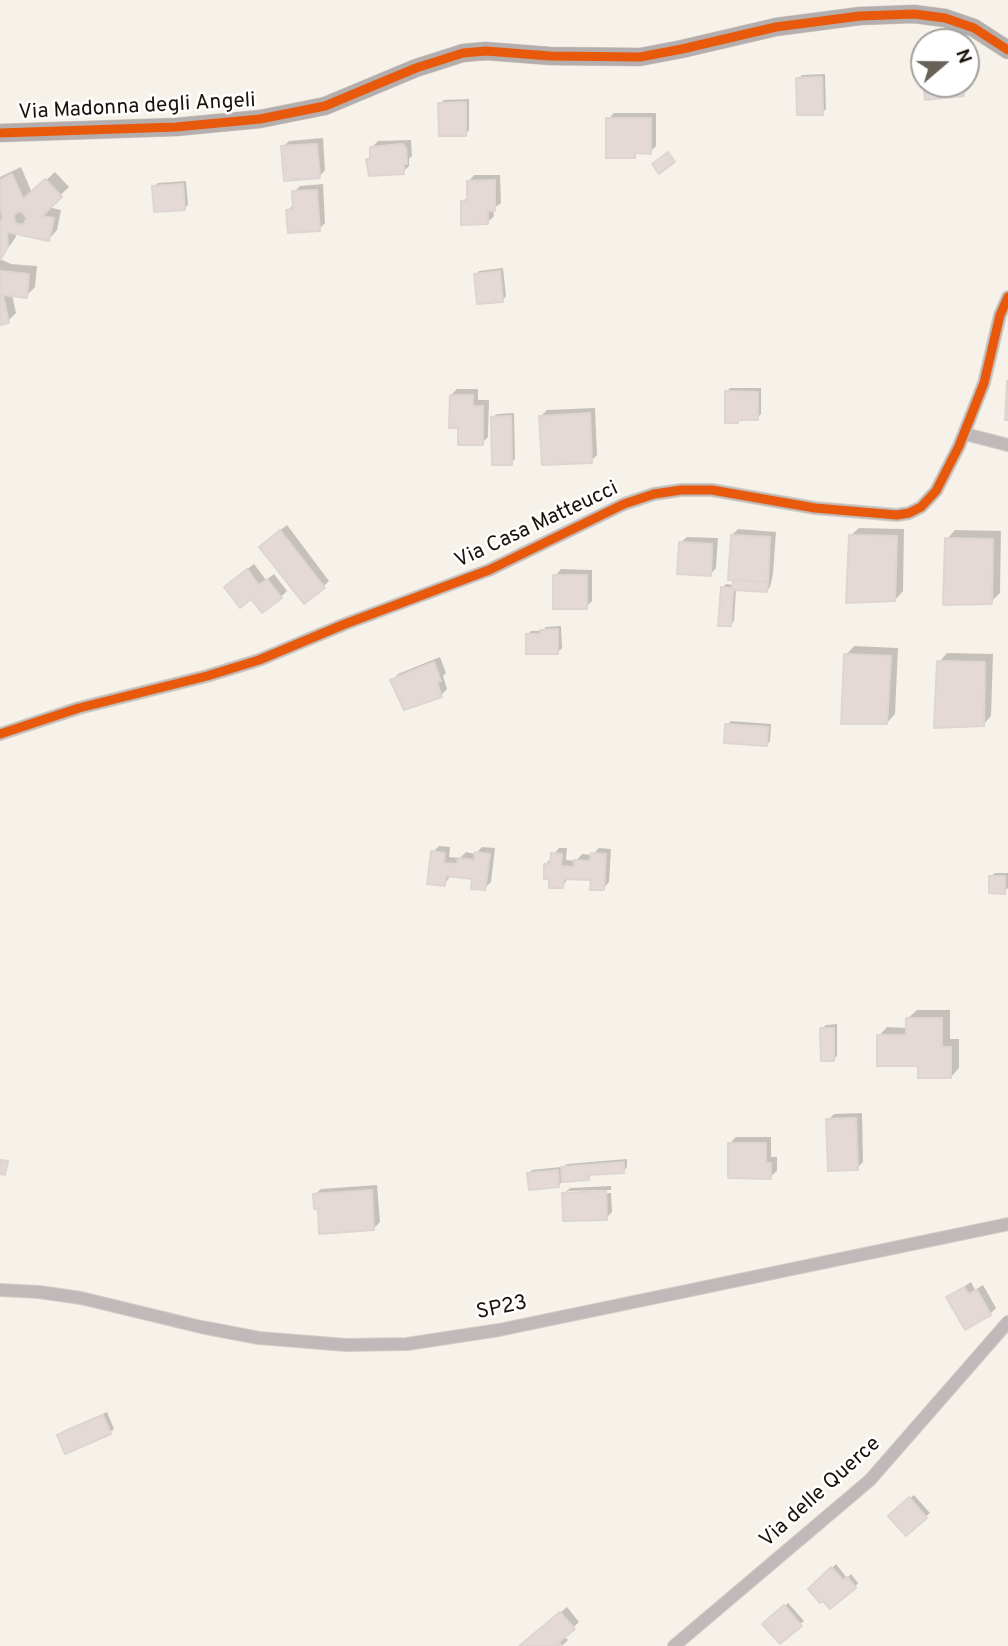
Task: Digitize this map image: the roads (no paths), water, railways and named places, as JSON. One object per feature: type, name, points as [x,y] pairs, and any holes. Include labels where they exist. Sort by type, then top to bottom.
[{"type":"street","name":"Via Madonna degli Angeli","points":[[0,133],[176,127],[260,119],[325,106],[416,68],[463,53],[486,51],[550,56],[640,57],[682,50],[776,27],[860,16],[914,14],[945,18],[974,28],[1008,50]]},
{"type":"street","name":"Via Casa Matteucci","points":[[0,734],[79,708],[259,660],[345,624],[477,575],[624,505],[654,494],[681,490],[712,490],[815,508],[897,515],[909,513],[921,507],[936,491],[965,433],[984,383],[1000,315],[1008,297]]},
{"type":"street","points":[[965,433],[1008,445]]},
{"type":"street","name":"SP23","points":[[0,1290],[81,1298],[259,1338],[346,1345],[407,1344],[490,1332],[1008,1224]]},
{"type":"street","name":"Via delle Querce","points":[[674,1646],[870,1480],[1008,1322]]}]
